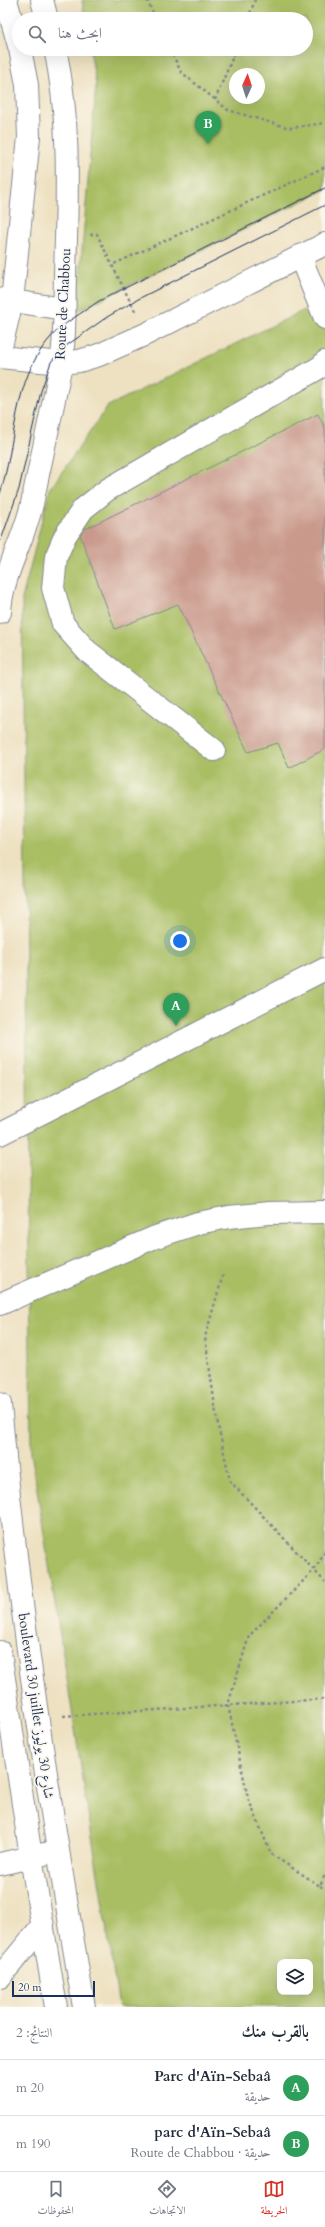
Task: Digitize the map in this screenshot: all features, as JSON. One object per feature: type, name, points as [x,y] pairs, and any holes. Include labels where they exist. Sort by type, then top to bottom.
[{"type":"street","points":[[6,0],[12,21]]},
{"type":"street","points":[[42,0],[45,12]]},
{"type":"street","points":[[0,351],[29,137],[27,85],[21,56]]},
{"type":"street","name":"Route de Chabbou","points":[[0,604],[6,578],[28,524],[61,363],[66,235],[65,138],[62,97],[56,56]]},
{"type":"street","points":[[0,357],[61,363],[79,361],[99,355],[146,334],[325,244]]},
{"type":"street","points":[[300,256],[325,318]]},
{"type":"street","points":[[6,300],[64,309]]},
{"type":"street","points":[[214,750],[87,652],[62,624],[53,588],[56,557],[65,536],[83,509],[107,490],[322,366],[325,362]]},
{"type":"street","points":[[0,1134],[325,969]]},
{"type":"street","points":[[0,1304],[153,1238],[198,1223],[229,1216],[269,1213],[325,1212]]},
{"type":"street","name":"boulevard 30 juillet شارع 30 يوليوز","points":[[0,1404],[8,1492],[36,1718],[84,2007]]},
{"type":"street","name":"boulevard 30 juillet شارع 30 يوليوز","points":[[0,1652],[31,1857],[56,2007]]},
{"type":"street","points":[[0,1864],[57,1850]]},
{"type":"street","points":[[0,1977],[43,1925]]},
{"type":"street","points":[[52,1983],[80,1979]]},
{"type":"path","points":[[147,0],[153,12]]},
{"type":"path","points":[[251,12],[256,0]]},
{"type":"path","points":[[173,56],[181,72],[228,110],[290,128],[325,122]]},
{"type":"path","points":[[215,100],[233,56]]},
{"type":"path","points":[[146,334],[112,265],[325,167]]},
{"type":"path","points":[[223,1275],[205,1337],[217,1420],[230,1481],[315,1569],[325,1582]]},
{"type":"path","points":[[325,1552],[315,1569],[249,1636],[228,1705],[248,1798],[271,1854],[325,1889]]},
{"type":"path","points":[[36,1718],[325,1698]]},
{"type":"path","points":[[320,1886],[325,1875]]},
{"type":"green space","points":[[82,0],[325,0],[325,190],[77,311],[96,85],[91,56],[313,56],[313,12],[84,12]]},
{"type":"green space","points":[[325,300],[325,2007],[119,2007],[31,1452],[22,599],[50,489],[108,406]]},
{"type":"building","points":[[318,414],[325,428],[325,749],[289,768],[278,743],[248,752],[178,604],[115,629],[79,532]]},
{"type":"tram line","points":[[0,494],[22,393],[29,373],[38,355],[55,333],[99,301],[325,188]]},
{"type":"tram line","points":[[0,543],[19,489],[41,391],[51,362],[63,348],[107,317],[142,297],[325,205]]},
{"type":"place","name":"parc d'Aïn-Sebaâ","points":[[208,144]]},
{"type":"place","name":"Parc d'Aïn-Sebaâ","points":[[176,1026]]}]
